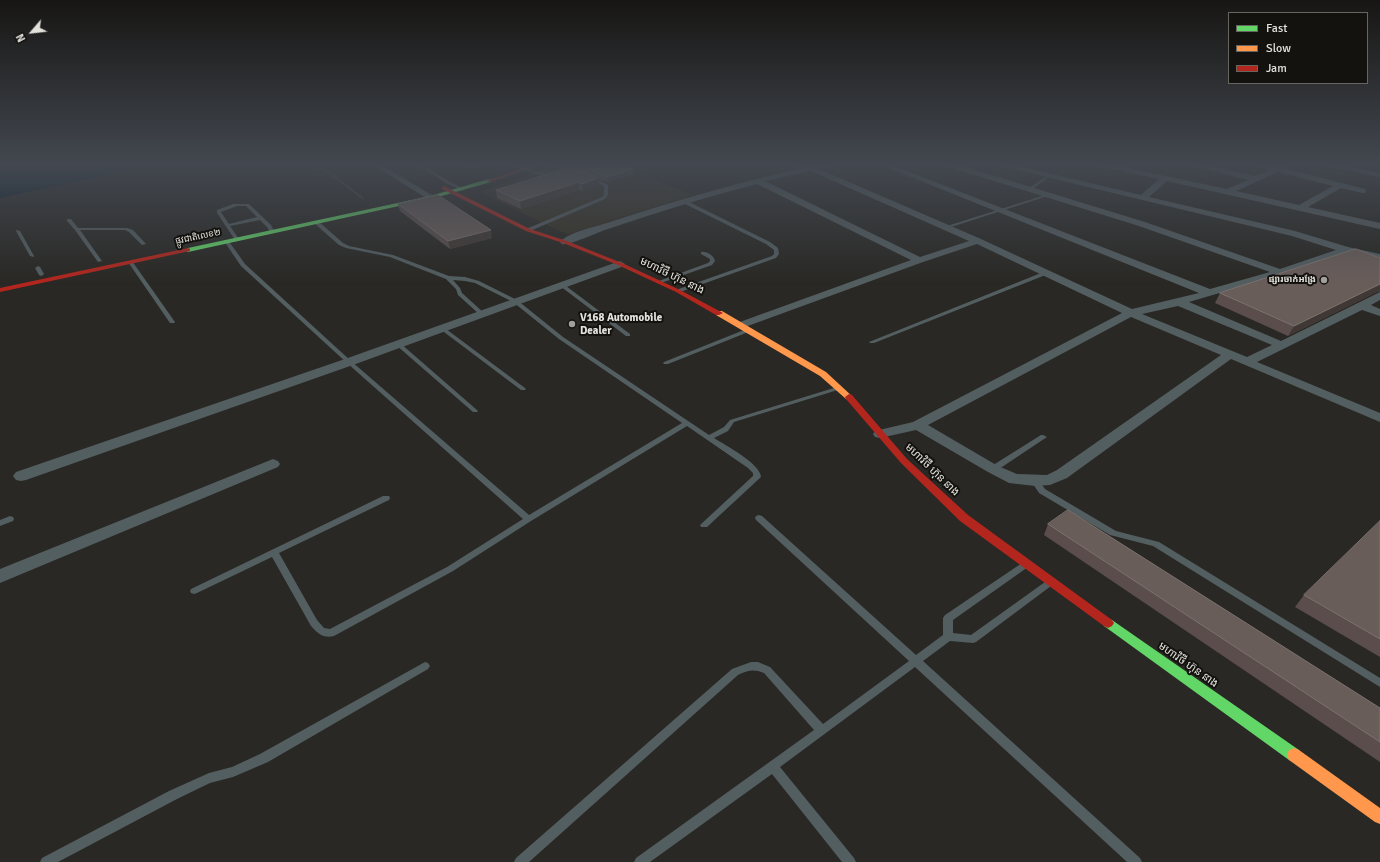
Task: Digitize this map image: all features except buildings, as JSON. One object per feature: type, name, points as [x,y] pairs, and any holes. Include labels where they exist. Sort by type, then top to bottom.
[{"type":"main road","name":"ផ្លូវជាតិលេខ២","points":[[271,229],[370,204]]},
{"type":"main road","name":"ផ្លូវជាតិលេខ២","points":[[0,282],[40,271],[100,262],[234,232],[271,229],[316,222],[390,204]]},
{"type":"main road","name":"មហាវិថី ហ៊ុន នាង","points":[[480,204],[528,230],[565,242],[620,264],[678,291],[823,374],[840,388],[904,461],[959,513],[1026,564],[1380,817]]},
{"type":"main road","name":"ផ្លូវជាតិលេខ២","points":[[0,290],[226,241],[234,232]]},
{"type":"street","points":[[565,242],[586,233],[678,204]]},
{"type":"street","points":[[805,204],[919,260]]},
{"type":"street","points":[[893,204],[978,241],[1131,313],[1380,418]]},
{"type":"street","points":[[985,204],[1210,293]]},
{"type":"street","points":[[1079,204],[1142,224],[1280,272]]},
{"type":"street","points":[[1168,204],[1295,234],[1346,250],[1380,257]]},
{"type":"street","points":[[1284,204],[1380,226]]},
{"type":"street","points":[[1301,208],[1307,204]]},
{"type":"street","points":[[745,328],[919,260],[978,241]]},
{"type":"street","points":[[880,434],[918,425],[1131,313],[1210,293],[1346,250]]},
{"type":"street","points":[[21,476],[349,362],[620,264]]},
{"type":"street","points":[[1247,362],[1362,306],[1380,295]]},
{"type":"street","points":[[1179,302],[1281,345]]},
{"type":"street","points":[[1362,306],[1380,312]]},
{"type":"street","points":[[918,425],[993,469],[1014,479],[1035,482],[1050,480],[1062,474],[1229,355]]},
{"type":"street","points":[[0,576],[273,464]]},
{"type":"lane","points":[[528,230],[589,204]]},
{"type":"lane","points":[[678,291],[774,257],[777,254],[776,249],[768,243],[690,204]]},
{"type":"lane","points":[[946,227],[1019,204]]},
{"type":"lane","points":[[261,218],[234,232],[219,213],[220,211],[238,205],[247,205],[261,218],[271,229]]},
{"type":"lane","points":[[69,220],[100,262]]},
{"type":"lane","points":[[316,222],[341,244],[355,250],[391,256],[448,278],[465,279],[477,282],[515,301],[562,338],[751,466],[757,473],[757,477],[704,525]]},
{"type":"lane","points":[[77,229],[125,229],[131,231],[144,244]]},
{"type":"lane","points":[[18,231],[32,256]]},
{"type":"lane","points":[[226,241],[243,265],[349,362],[528,519]]},
{"type":"lane","points":[[659,282],[710,264],[713,261],[712,258],[703,252]]},
{"type":"lane","points":[[130,262],[172,322]]},
{"type":"lane","points":[[872,342],[1046,273]]},
{"type":"lane","points":[[448,278],[458,289],[460,294],[481,313]]},
{"type":"lane","points":[[562,285],[628,335]]},
{"type":"lane","points":[[442,328],[523,389]]},
{"type":"lane","points":[[666,363],[745,328]]},
{"type":"lane","points":[[398,344],[474,411]]},
{"type":"lane","points":[[708,438],[726,429],[732,421],[840,388]]},
{"type":"lane","points":[[274,552],[314,623],[320,631],[331,633],[450,569],[528,519],[687,423]]},
{"type":"lane","points":[[993,469],[1043,437]]},
{"type":"lane","points":[[1035,482],[1042,491],[1113,533],[1156,544],[1380,683]]},
{"type":"lane","points":[[194,591],[386,498]]},
{"type":"lane","points":[[758,518],[1136,862]]},
{"type":"lane","points":[[0,523],[10,520]]},
{"type":"lane","points":[[948,637],[948,618],[1026,564]]},
{"type":"lane","points":[[640,862],[822,731],[948,637],[973,639],[1051,582]]},
{"type":"lane","points":[[520,862],[735,672],[746,666],[757,665],[767,670],[822,731]]},
{"type":"lane","points":[[46,862],[173,795],[209,778],[233,772],[264,758],[425,666]]},
{"type":"lane","points":[[772,767],[850,862]]},
{"type":"shaded area","points":[[505,204],[663,204],[568,234]]},
{"type":"traffic: fast","points":[[188,250],[398,204]]},
{"type":"traffic: fast","points":[[1108,623],[1294,755]]},
{"type":"traffic: slow","points":[[719,313],[823,374],[849,397]]},
{"type":"traffic: slow","points":[[1294,755],[1380,817]]},
{"type":"traffic: jam","points":[[476,204],[528,230],[565,242],[620,264],[678,291],[719,313]]},
{"type":"traffic: jam","points":[[0,290],[188,250]]},
{"type":"traffic: jam","points":[[849,397],[904,461],[964,518],[1108,623]]},
{"type":"place","name":"ផ្សារចាក់អង្រែ","points":[[1324,280]]},
{"type":"place","name":"V168 Automobile Dealer","points":[[572,324]]}]
